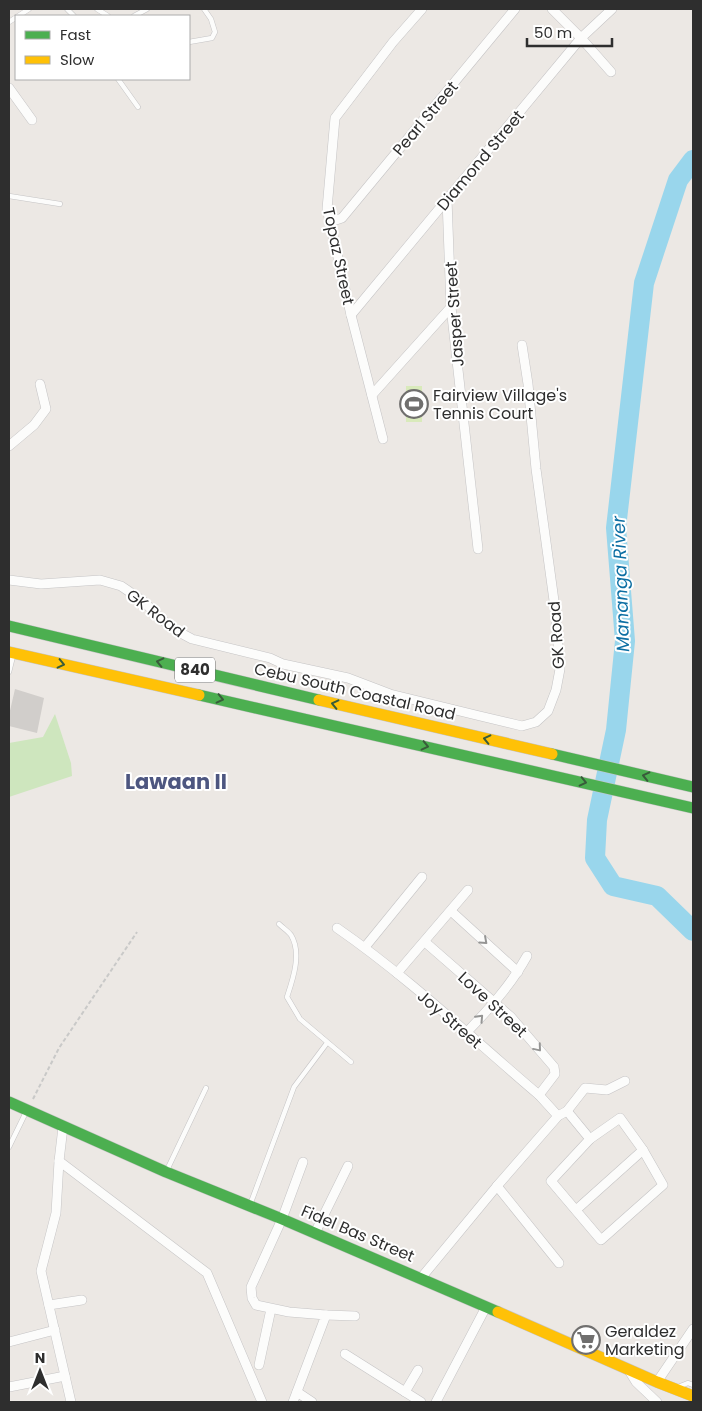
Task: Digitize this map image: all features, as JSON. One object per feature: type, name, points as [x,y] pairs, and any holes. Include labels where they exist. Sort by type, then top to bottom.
[{"type":"main road","name":"Cebu South Coastal Road","points":[[9,626],[693,787]]},
{"type":"main road","name":"840","points":[[11,653],[693,808]]},
{"type":"main road","name":"Fidel Bas Street","points":[[9,1102],[166,1172],[421,1278],[693,1396]]},
{"type":"street","name":"Topaz Street","points":[[383,440],[351,315],[327,209],[335,118],[393,42],[422,9]]},
{"type":"street","name":"Pearl Street","points":[[330,222],[342,218],[515,9]]},
{"type":"street","points":[[552,9],[611,72]]},
{"type":"street","name":"Diamond Street","points":[[351,315],[581,38],[612,9]]},
{"type":"street","points":[[9,88],[32,120]]},
{"type":"street","name":"Jasper Street","points":[[447,199],[451,307],[478,548]]},
{"type":"street","points":[[372,395],[451,307]]},
{"type":"street","name":"GK Road","points":[[9,580],[41,584],[100,580],[121,586],[143,601],[177,631],[192,639],[270,658],[284,664],[348,678],[390,694],[487,718],[522,726],[536,722],[548,711],[556,690],[560,669],[555,608],[536,469],[528,384],[522,345]]},
{"type":"street","points":[[9,446],[34,425],[46,409],[40,384]]},
{"type":"street","points":[[365,947],[422,877]]},
{"type":"street","points":[[397,973],[468,890]]},
{"type":"street","points":[[451,911],[518,972]]},
{"type":"street","name":"Joy Street","points":[[337,928],[365,947],[397,973],[539,1096],[558,1116]]},
{"type":"street","name":"Love Street","points":[[424,942],[516,1022],[555,1070],[553,1077],[539,1096]]},
{"type":"street","points":[[466,1033],[518,972],[527,956]]},
{"type":"street","points":[[421,1278],[496,1186],[558,1116],[567,1111],[585,1088],[607,1090],[625,1080]]},
{"type":"street","points":[[567,1111],[590,1139]]},
{"type":"street","points":[[620,1118],[643,1150],[663,1185],[601,1240],[551,1181],[590,1139],[620,1118]]},
{"type":"street","points":[[63,1126],[56,1213],[41,1271],[71,1402]]},
{"type":"street","points":[[576,1210],[643,1150]]},
{"type":"street","points":[[59,1161],[207,1274],[262,1402]]},
{"type":"street","points":[[303,1162],[282,1219],[251,1287],[252,1298],[256,1305],[271,1309],[355,1316]]},
{"type":"street","points":[[315,1233],[348,1166]]},
{"type":"street","points":[[496,1186],[559,1263]]},
{"type":"street","points":[[49,1305],[82,1300]]},
{"type":"street","points":[[436,1402],[486,1307]]},
{"type":"street","points":[[258,1364],[271,1309]]},
{"type":"street","points":[[293,1402],[326,1315]]},
{"type":"street","points":[[657,1382],[693,1329]]},
{"type":"street","points":[[9,1342],[55,1330]]},
{"type":"street","points":[[345,1354],[421,1402]]},
{"type":"street","points":[[628,1368],[636,1382],[657,1402]]},
{"type":"street","points":[[405,1392],[418,1370]]},
{"type":"street","points":[[9,1387],[65,1376]]},
{"type":"street","points":[[297,1392],[312,1402]]},
{"type":"lane","points":[[136,15],[147,9]]},
{"type":"lane","points":[[190,42],[212,38],[215,32],[204,9]]},
{"type":"lane","points":[[119,80],[138,107]]},
{"type":"lane","points":[[9,196],[60,204]]},
{"type":"lane","points":[[9,672],[11,653]]},
{"type":"lane","points":[[279,924],[290,934],[294,943],[296,961],[287,997],[300,1019],[351,1062]]},
{"type":"lane","points":[[249,1206],[294,1087],[327,1043]]},
{"type":"lane","points":[[166,1172],[206,1088]]},
{"type":"lane","points":[[9,1147],[27,1110]]},
{"type":"lane","points":[[674,1388],[688,1384],[693,1385]]},
{"type":"path","points":[[27,1110],[59,1048],[137,932]]},
{"type":"green space","name":"Fairview Village's Tennis Court","points":[[406,386],[422,386],[422,422],[406,422]]},
{"type":"green space","points":[[55,714],[71,763],[72,776],[9,797],[9,743],[43,737]]},
{"type":"building","points":[[15,689],[44,698],[37,733],[9,726],[9,715]]},
{"type":"waterway","name":"Mananga River","points":[[693,160],[678,180],[644,283],[616,528],[625,641],[616,730],[597,820],[595,858],[613,886],[657,896],[693,931]]},
{"type":"traffic: fast","points":[[9,626],[319,700]]},
{"type":"traffic: fast","points":[[199,695],[693,808]]},
{"type":"traffic: fast","points":[[552,754],[693,787]]},
{"type":"traffic: fast","points":[[9,1102],[166,1172],[282,1219],[498,1312]]},
{"type":"traffic: slow","points":[[9,652],[199,695]]},
{"type":"traffic: slow","points":[[319,700],[552,754]]},
{"type":"traffic: slow","points":[[498,1312],[693,1396]]},
{"type":"place","name":"Fairview Village's Tennis Court","points":[[414,404]]},
{"type":"place","name":"Geraldez Marketing","points":[[586,1340]]},
{"type":"district","name":"Lawaan II","points":[[176,782]]}]
